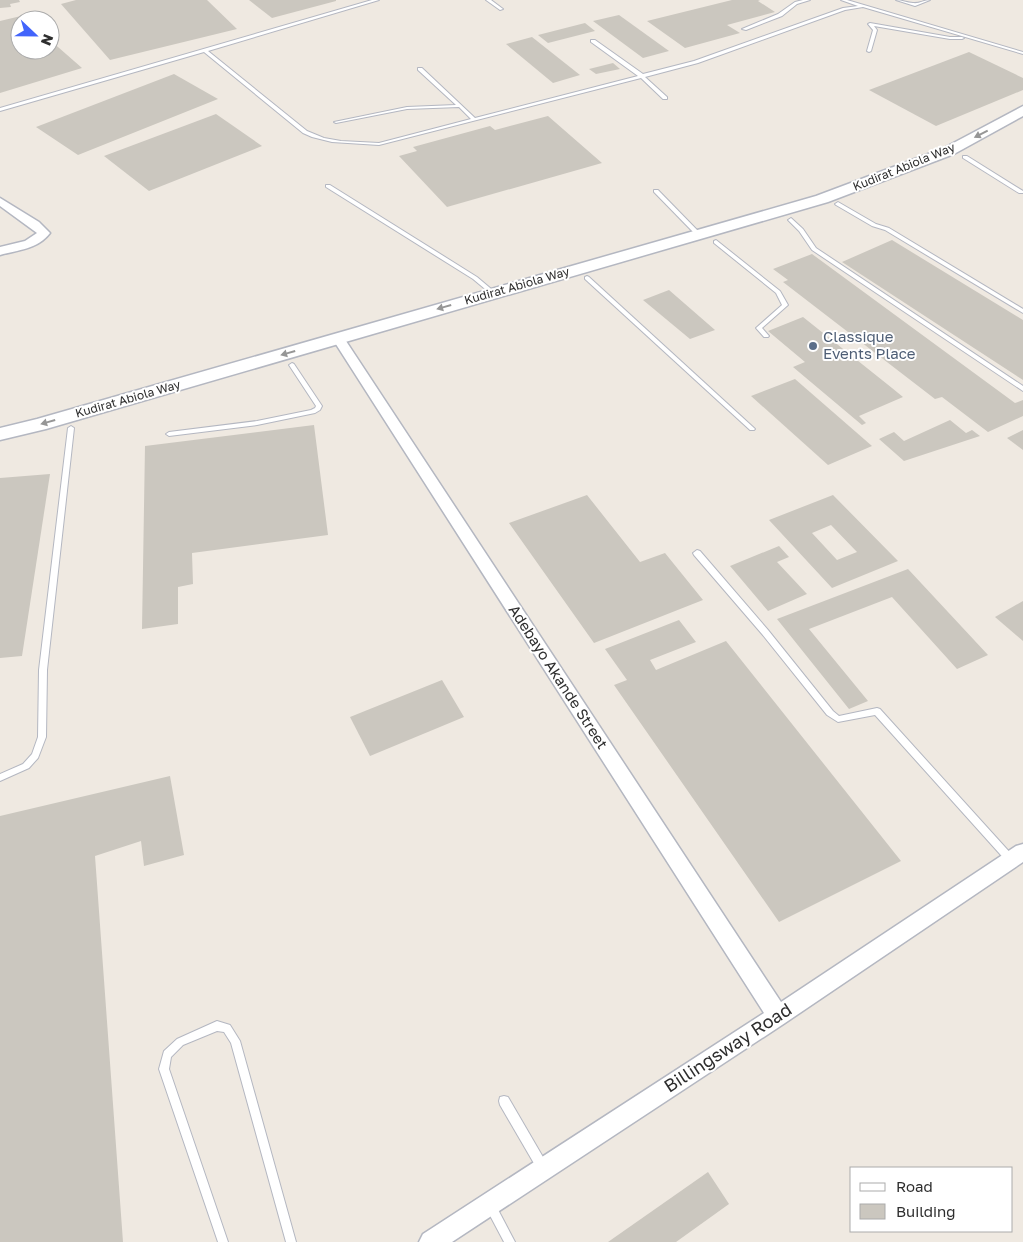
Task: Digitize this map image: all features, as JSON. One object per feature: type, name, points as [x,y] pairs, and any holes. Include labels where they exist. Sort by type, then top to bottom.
[{"type":"main road","name":"Kudirat Abiola Way","points":[[0,448],[292,365],[342,344],[493,293],[822,199],[949,150],[1023,110]]},
{"type":"main road","name":"Kudirat Abiola Way","points":[[0,434],[587,278],[791,220],[965,157],[1023,126]]},
{"type":"street","points":[[0,201],[35,224],[44,233],[39,239],[26,245],[0,251]]},
{"type":"street","name":"Adebayo Akande Street","points":[[342,344],[778,1016]]},
{"type":"street","name":"Billingsway Road","points":[[445,1238],[489,1204],[778,1016],[1017,856]]},
{"type":"lane","points":[[0,110],[377,0]]},
{"type":"lane","points":[[488,0],[501,9]]},
{"type":"lane","points":[[744,29],[780,15],[796,3],[808,0]]},
{"type":"lane","points":[[843,0],[1023,53]]},
{"type":"lane","points":[[898,0],[915,5],[928,0]]},
{"type":"lane","points":[[204,50],[305,132],[317,138],[337,143],[379,144],[696,62],[844,9],[864,6]]},
{"type":"lane","points":[[870,51],[875,30],[870,24],[950,38],[959,39],[967,36]]},
{"type":"lane","points":[[592,41],[642,76],[665,98]]},
{"type":"lane","points":[[420,69],[474,119]]},
{"type":"lane","points":[[336,122],[407,108],[460,106]]},
{"type":"lane","points":[[965,157],[1022,192]]},
{"type":"lane","points":[[328,186],[476,278],[493,293]]},
{"type":"lane","points":[[656,191],[698,234]]},
{"type":"lane","points":[[838,204],[874,225],[887,229],[1023,311]]},
{"type":"lane","points":[[791,220],[801,230],[814,249],[1023,389]]},
{"type":"lane","points":[[716,242],[778,292],[786,305],[759,328],[766,336]]},
{"type":"lane","points":[[587,278],[752,428]]},
{"type":"lane","points":[[169,434],[258,422],[312,412],[318,409],[318,406],[292,365]]},
{"type":"lane","points":[[0,778],[26,766],[35,756],[42,737],[43,670],[71,428]]},
{"type":"lane","points":[[697,553],[765,632],[830,713],[838,719],[877,711],[1017,856]]},
{"type":"lane","points":[[223,1242],[164,1068],[167,1054],[180,1042],[217,1026],[227,1028],[235,1041],[291,1242]]},
{"type":"lane","points":[[504,1101],[544,1168]]},
{"type":"lane","points":[[489,1204],[510,1242]]},
{"type":"building","points":[[0,0],[19,0],[20,2],[10,4],[11,7],[0,8]]},
{"type":"building","points":[[76,0],[207,0],[237,29],[110,60],[61,4]]},
{"type":"building","points":[[249,0],[336,0],[336,1],[272,18]]},
{"type":"building","points":[[732,0],[760,0],[758,1],[775,12],[727,25],[740,33],[685,48],[647,21]]},
{"type":"building","points":[[619,15],[669,51],[643,58],[593,21]]},
{"type":"building","points":[[10,19],[10,60],[60,60],[60,49],[82,68],[0,93],[0,21]]},
{"type":"building","points":[[585,23],[595,31],[548,43],[538,35]]},
{"type":"building","points":[[532,37],[580,75],[553,83],[506,44]]},
{"type":"building","points":[[969,52],[1023,78],[1023,90],[936,126],[869,90]]},
{"type":"building","points":[[613,63],[620,69],[596,74],[589,69]]},
{"type":"building","points":[[174,74],[218,99],[78,155],[36,127]]},
{"type":"building","points":[[216,114],[262,146],[149,191],[104,156]]},
{"type":"building","points":[[548,116],[602,163],[447,207],[399,156],[417,151],[413,147],[490,126],[495,130]]},
{"type":"building","points":[[892,240],[1023,320],[1023,380],[842,262]]},
{"type":"building","points":[[812,254],[1015,403],[1023,400],[1023,416],[988,432],[942,397],[935,399],[783,282],[788,280],[773,269]]},
{"type":"building","points":[[669,290],[715,330],[690,339],[643,300]]},
{"type":"building","name":"Classique Events Place","points":[[803,317],[903,397],[859,416],[866,423],[862,425],[793,367],[805,362],[768,331]]},
{"type":"building","points":[[795,379],[872,446],[828,465],[751,396]]},
{"type":"building","points":[[950,420],[966,433],[972,430],[980,436],[904,461],[879,439],[894,432],[904,441]]},
{"type":"building","points":[[314,425],[328,535],[192,553],[193,584],[178,587],[178,624],[142,629],[145,446]]},
{"type":"building","points":[[1023,430],[1023,450],[1007,438]]},
{"type":"building","points":[[50,474],[22,656],[0,658],[0,478]]},
{"type":"building","points":[[587,495],[640,562],[665,553],[703,600],[594,643],[509,523]]},
{"type":"building","points":[[833,495],[898,561],[832,588],[769,520]],"holes":[[[831,525],[857,552],[837,560],[812,533]]]},
{"type":"building","points":[[779,546],[789,557],[777,562],[807,594],[768,611],[730,566]]},
{"type":"building","points":[[908,569],[988,655],[957,669],[892,597],[809,629],[868,701],[849,709],[777,619]]},
{"type":"building","points":[[1023,601],[1023,641],[995,617]]},
{"type":"building","points":[[679,620],[696,642],[650,660],[656,670],[726,641],[901,861],[779,922],[614,685],[627,680],[605,649]]},
{"type":"building","points":[[442,680],[464,717],[370,756],[350,717]]},
{"type":"building","points":[[170,776],[184,855],[144,866],[141,841],[95,856],[123,1242],[0,1242],[0,816]]},
{"type":"building","points":[[708,1172],[729,1204],[676,1242],[608,1242]]},
{"type":"place","name":"Classique Events Place","points":[[813,346]]}]
